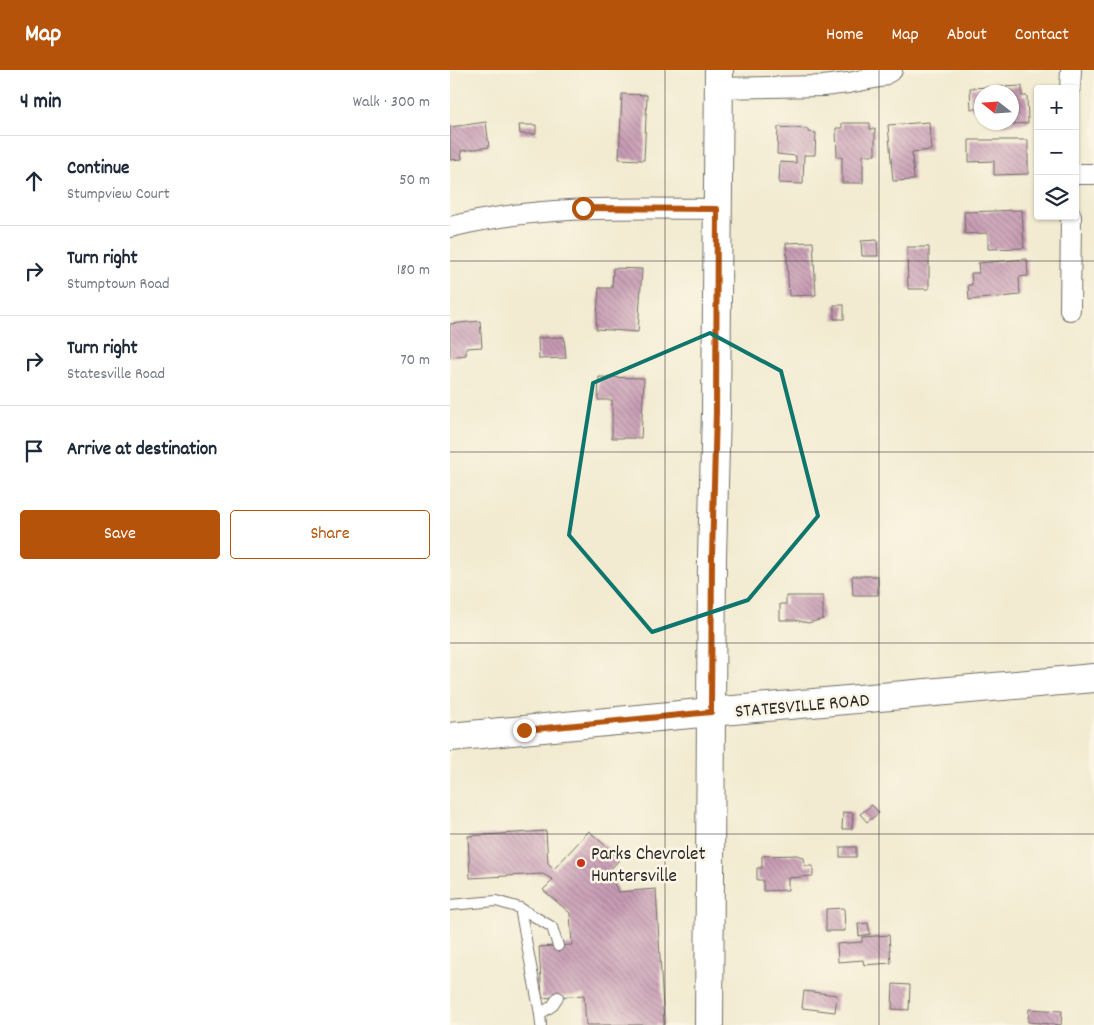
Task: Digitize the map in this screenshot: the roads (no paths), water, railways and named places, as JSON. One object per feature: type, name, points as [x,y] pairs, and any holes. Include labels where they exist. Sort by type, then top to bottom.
[{"type":"street","points":[[709,1025],[712,556],[716,402],[719,79],[823,86],[880,77],[892,70]]},
{"type":"street","points":[[1070,70],[1070,85]]},
{"type":"street","points":[[1079,174],[1094,174]]},
{"type":"street","points":[[450,227],[527,213],[583,208],[717,209]]},
{"type":"street","points":[[1070,310],[1071,220]]},
{"type":"street","name":"STATESVILLE ROAD","points":[[450,737],[1094,678]]},
{"type":"lane","points":[[450,905],[496,901],[520,908],[552,927],[558,946]]},
{"type":"lane","points":[[520,908],[541,1025]]},
{"type":"lane","points":[[540,1014],[552,1006],[558,997]]},
{"type":"place","name":"Parks Chevrolet Huntersville","points":[[581,863]]}]
